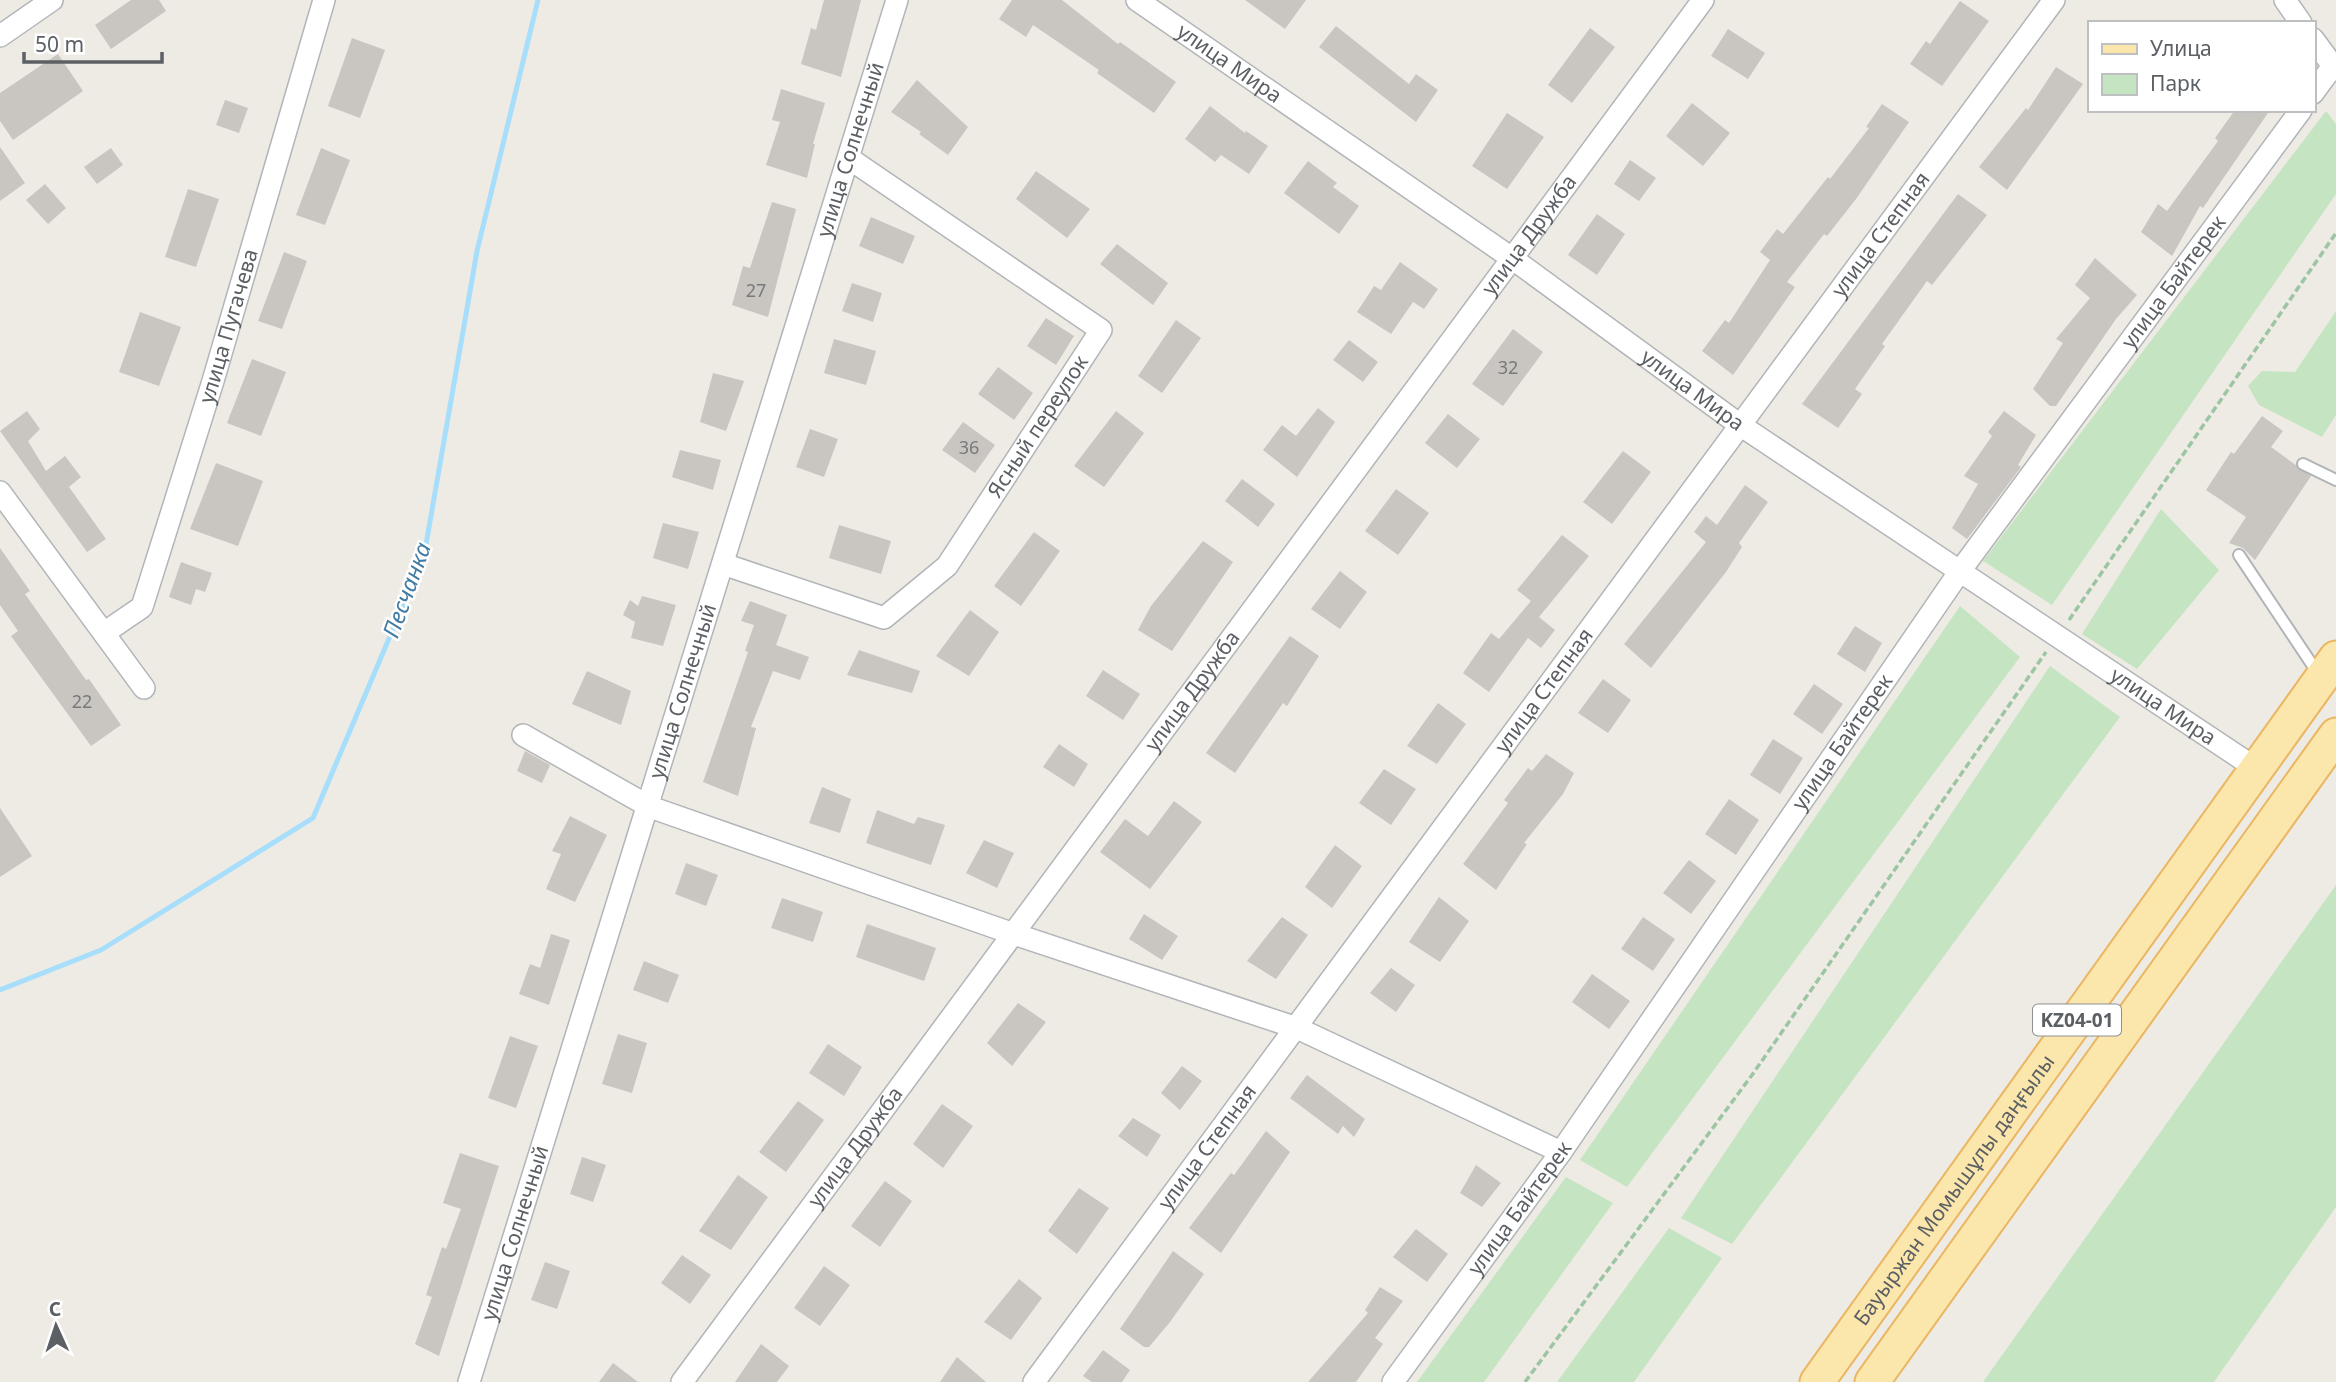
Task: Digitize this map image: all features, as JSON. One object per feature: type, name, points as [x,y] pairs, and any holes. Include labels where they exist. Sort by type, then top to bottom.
[{"type":"main road","name":"Бауыржан Момышұлы даңғылы","points":[[1817,1382],[2329,668]]},
{"type":"main road","name":"KZ04-01","points":[[1872,1382],[2336,735]]},
{"type":"street","points":[[0,36],[52,0]]},
{"type":"street","name":"улица Пугачева","points":[[104,633],[142,607],[213,381],[324,0]]},
{"type":"street","name":"улица Солнечный","points":[[470,1382],[650,807],[897,0]]},
{"type":"street","name":"улица Мира","points":[[1138,0],[1513,259],[1740,425],[2257,769]]},
{"type":"street","name":"улица Дружба","points":[[682,1382],[1703,0]]},
{"type":"street","name":"улица Степная","points":[[1034,1382],[2054,0]]},
{"type":"street","points":[[2285,0],[2300,21]]},
{"type":"street","points":[[2315,42],[2335,68],[2315,91]]},
{"type":"street","name":"улица Байтерек","points":[[1393,1382],[1561,1152],[1960,571],[2300,112]]},
{"type":"street","name":"Ясный переулок","points":[[723,564],[884,618],[947,566],[1101,330],[850,159]]},
{"type":"street","points":[[0,492],[144,688]]},
{"type":"street","points":[[523,735],[650,807],[1012,933],[1297,1028],[1561,1152]]},
{"type":"lane","points":[[2303,464],[2336,480]]},
{"type":"lane","points":[[2239,555],[2329,668]]},
{"type":"path","points":[[1525,1382],[1752,1074],[2336,233]]},
{"type":"green space","points":[[2326,111],[2336,124],[2336,194],[2052,605],[1983,561]]},
{"type":"green space","points":[[2336,311],[2336,415],[2322,437],[2259,405],[2248,386],[2262,371],[2295,372]]},
{"type":"green space","points":[[2161,509],[2219,570],[2137,669],[2082,634]]},
{"type":"green space","points":[[1960,606],[2020,657],[1627,1187],[1580,1160]]},
{"type":"green space","points":[[2050,666],[2120,717],[1732,1244],[1681,1218]]},
{"type":"green space","points":[[2336,885],[2336,1207],[2214,1382],[1983,1382]]},
{"type":"green space","points":[[1566,1177],[1613,1203],[1484,1382],[1417,1382]]},
{"type":"green space","points":[[1669,1228],[1722,1258],[1634,1382],[1557,1382]]},
{"type":"building","points":[[131,0],[159,0],[166,11],[111,49],[95,25]]},
{"type":"building","points":[[824,0],[861,0],[841,77],[801,64],[811,28],[816,30]]},
{"type":"building","points":[[1012,0],[1062,0],[1118,44],[1120,42],[1176,82],[1154,113],[1097,73],[1099,70],[1033,25],[1026,37],[999,19]]},
{"type":"building","points":[[1245,0],[1306,0],[1285,29]]},
{"type":"building","points":[[1960,1],[1989,21],[1942,86],[1910,64],[1926,41],[1930,44]]},
{"type":"building","points":[[1336,26],[1409,84],[1416,74],[1438,90],[1416,122],[1319,47]]},
{"type":"building","points":[[1590,28],[1615,47],[1572,103],[1548,85]]},
{"type":"building","points":[[1728,29],[1765,53],[1748,79],[1711,56]]},
{"type":"building","points":[[352,38],[385,50],[360,118],[328,106]]},
{"type":"building","points":[[58,54],[83,91],[13,140],[0,121],[0,93]]},
{"type":"building","points":[[2056,67],[2083,84],[2007,190],[1979,167],[2026,108],[2028,110]]},
{"type":"building","points":[[917,80],[968,127],[948,155],[919,134],[921,132],[891,112]]},
{"type":"building","points":[[781,89],[825,103],[813,144],[807,178],[766,165],[780,122],[772,120]]},
{"type":"building","points":[[225,100],[248,108],[239,133],[216,125]]},
{"type":"building","points":[[1692,103],[1730,133],[1703,166],[1666,136]]},
{"type":"building","points":[[1882,104],[1909,122],[1856,199],[1827,236],[1824,234],[1787,282],[1795,287],[1733,375],[1702,351],[1725,320],[1729,323],[1770,260],[1760,252],[1777,229],[1783,234],[1828,177],[1830,179],[1869,128],[1866,127]]},
{"type":"building","points":[[1210,106],[1245,133],[1246,131],[1268,146],[1249,174],[1221,155],[1215,162],[1185,139]]},
{"type":"building","points":[[2234,112],[2269,112],[2203,208],[2200,206],[2172,256],[2141,232],[2158,204],[2167,211],[2218,141],[2215,138]]},
{"type":"building","points":[[1507,113],[1544,137],[1507,189],[1472,166]]},
{"type":"building","points":[[0,147],[25,183],[0,201]]},
{"type":"building","points":[[111,148],[123,165],[97,184],[84,167]]},
{"type":"building","points":[[321,148],[350,160],[325,225],[296,215]]},
{"type":"building","points":[[1630,160],[1656,178],[1639,201],[1614,184]]},
{"type":"building","points":[[1308,161],[1337,183],[1333,187],[1359,206],[1339,234],[1284,193]]},
{"type":"building","points":[[1036,171],[1090,209],[1067,238],[1016,199]]},
{"type":"building","points":[[45,184],[66,208],[48,224],[26,200]]},
{"type":"building","points":[[188,189],[219,199],[196,267],[165,257]]},
{"type":"building","points":[[1958,194],[1987,215],[1932,285],[1927,281],[1882,344],[1885,346],[1855,389],[1862,394],[1838,428],[1802,404]]},
{"type":"building","points":[[772,202],[796,209],[768,317],[732,305],[743,266],[750,268]]},
{"type":"building","points":[[1597,214],[1625,234],[1597,275],[1568,255]]},
{"type":"building","points":[[871,217],[915,236],[903,264],[859,246]]},
{"type":"building","points":[[1117,244],[1168,283],[1153,305],[1100,264]]},
{"type":"building","points":[[284,252],[307,261],[282,329],[258,321]]},
{"type":"building","points":[[2095,258],[2137,295],[2116,319],[2056,406],[2050,406],[2033,389],[2063,343],[2056,339],[2090,298],[2075,285]]},
{"type":"building","points":[[1400,262],[1438,289],[1424,309],[1413,302],[1391,334],[1357,312],[1374,286],[1381,290]]},
{"type":"building","points":[[852,283],[882,293],[873,322],[842,311]]},
{"type":"building","points":[[140,312],[181,327],[159,386],[119,372]]},
{"type":"building","points":[[1046,318],[1074,336],[1056,365],[1027,346]]},
{"type":"building","points":[[1176,320],[1201,338],[1162,393],[1138,376]]},
{"type":"building","points":[[1513,329],[1543,352],[1503,406],[1472,384]]},
{"type":"building","points":[[834,339],[876,351],[866,385],[824,373]]},
{"type":"building","points":[[1349,340],[1378,362],[1363,382],[1333,360]]},
{"type":"building","points":[[252,359],[286,372],[261,436],[227,423]]},
{"type":"building","points":[[998,367],[1033,393],[1014,420],[978,394]]},
{"type":"building","points":[[713,373],[744,381],[726,431],[700,422]]},
{"type":"building","points":[[1318,408],[1335,422],[1297,477],[1263,450],[1282,425],[1296,436]]},
{"type":"building","points":[[27,411],[40,429],[28,441],[46,471],[65,456],[81,477],[69,487],[106,539],[87,552],[0,431]]},
{"type":"building","points":[[1116,411],[1144,433],[1104,487],[1074,466]]},
{"type":"building","points":[[2004,411],[2036,435],[2018,465],[2021,467],[1967,539],[1952,528],[1978,484],[1964,476],[1992,436],[1988,432]]},
{"type":"building","points":[[1448,414],[1480,439],[1457,468],[1425,443]]},
{"type":"building","points":[[2262,416],[2283,431],[2271,447],[2311,476],[2255,560],[2243,548],[2229,543],[2246,517],[2206,490],[2231,452],[2234,454]]},
{"type":"building","points":[[963,422],[995,445],[975,473],[942,450]]},
{"type":"building","points":[[810,429],[838,439],[824,477],[796,467]]},
{"type":"building","points":[[680,450],[721,460],[713,490],[672,477]]},
{"type":"building","points":[[1623,451],[1651,472],[1612,524],[1583,502]]},
{"type":"building","points":[[216,463],[263,481],[238,546],[190,529]]},
{"type":"building","points":[[1242,479],[1275,504],[1258,527],[1225,501]]},
{"type":"building","points":[[1745,485],[1768,502],[1739,543],[1742,547],[1726,572],[1651,668],[1624,644],[1706,542],[1694,532],[1706,516],[1717,525]]},
{"type":"building","points":[[1396,489],[1429,513],[1398,555],[1365,531]]},
{"type":"building","points":[[663,523],[699,532],[688,569],[653,558]]},
{"type":"building","points":[[839,525],[891,541],[881,574],[829,558]]},
{"type":"building","points":[[1034,532],[1060,551],[1021,606],[994,586]]},
{"type":"building","points":[[1562,535],[1589,556],[1539,617],[1555,630],[1541,648],[1528,638],[1489,692],[1463,673],[1491,633],[1499,639],[1531,601],[1517,590]]},
{"type":"building","points":[[1203,541],[1233,562],[1172,651],[1138,630],[1151,606]]},
{"type":"building","points":[[0,548],[30,591],[25,594],[121,725],[91,746],[11,636],[18,631],[0,605]]},
{"type":"building","points":[[181,562],[212,573],[205,592],[196,589],[191,605],[169,597]]},
{"type":"building","points":[[1340,571],[1367,592],[1340,629],[1311,609]]},
{"type":"building","points":[[642,596],[676,605],[663,646],[631,638],[635,622],[623,615],[630,600],[638,606]]},
{"type":"building","points":[[750,601],[787,615],[776,645],[809,657],[800,680],[773,671],[751,727],[756,728],[738,796],[703,782],[748,652],[745,651],[754,625],[741,621]]},
{"type":"building","points":[[970,610],[999,632],[969,676],[936,656]]},
{"type":"building","points":[[1855,626],[1882,643],[1865,672],[1837,654]]},
{"type":"building","points":[[1290,636],[1319,656],[1287,706],[1283,703],[1235,773],[1206,753]]},
{"type":"building","points":[[859,650],[920,671],[912,693],[847,675]]},
{"type":"building","points":[[1103,670],[1140,694],[1123,720],[1086,696]]},
{"type":"building","points":[[587,671],[631,691],[621,725],[572,704]]},
{"type":"building","points":[[1603,679],[1631,700],[1608,733],[1578,713]]},
{"type":"building","points":[[1814,684],[1843,704],[1822,734],[1793,714]]},
{"type":"building","points":[[1438,703],[1466,724],[1437,764],[1407,746]]},
{"type":"building","points":[[1773,739],[1803,758],[1780,794],[1750,775]]},
{"type":"building","points":[[1059,744],[1088,764],[1074,787],[1043,767]]},
{"type":"building","points":[[525,751],[550,765],[542,783],[517,771]]},
{"type":"building","points":[[1546,754],[1574,773],[1563,794],[1524,843],[1527,844],[1496,890],[1463,864],[1508,803],[1504,800],[1528,768],[1532,771]]},
{"type":"building","points":[[1384,769],[1416,789],[1391,825],[1359,803]]},
{"type":"building","points":[[822,787],[851,799],[840,833],[809,823]]},
{"type":"building","points":[[1729,799],[1759,820],[1736,855],[1705,834]]},
{"type":"building","points":[[1174,801],[1202,822],[1150,889],[1100,852],[1125,819],[1148,836]]},
{"type":"building","points":[[0,808],[32,856],[0,877]]},
{"type":"building","points":[[877,810],[914,824],[918,817],[945,825],[931,865],[866,843]]},
{"type":"building","points":[[570,816],[607,835],[575,902],[546,889],[561,854],[552,851]]},
{"type":"building","points":[[984,840],[1014,853],[997,888],[966,873]]},
{"type":"building","points":[[1335,845],[1362,866],[1332,908],[1305,887]]},
{"type":"building","points":[[1689,860],[1716,881],[1691,914],[1663,893]]},
{"type":"building","points":[[686,863],[718,875],[706,906],[675,894]]},
{"type":"building","points":[[1439,897],[1469,921],[1440,962],[1409,942]]},
{"type":"building","points":[[782,898],[823,912],[813,942],[771,928]]},
{"type":"building","points":[[1144,914],[1178,936],[1162,960],[1129,939]]},
{"type":"building","points":[[1282,917],[1308,935],[1276,979],[1247,961]]},
{"type":"building","points":[[1643,917],[1675,939],[1653,971],[1621,949]]},
{"type":"building","points":[[867,924],[936,948],[924,981],[856,957]]},
{"type":"building","points":[[551,934],[570,940],[549,1005],[519,994],[530,964],[540,968]]},
{"type":"building","points":[[644,961],[679,975],[668,1003],[633,990]]},
{"type":"building","points":[[1391,968],[1415,985],[1396,1012],[1370,993]]},
{"type":"building","points":[[1592,974],[1630,1001],[1609,1029],[1572,1002]]},
{"type":"building","points":[[1018,1003],[1046,1022],[1012,1066],[987,1043]]},
{"type":"building","points":[[618,1034],[647,1043],[632,1093],[602,1084]]},
{"type":"building","points":[[510,1036],[538,1046],[516,1108],[488,1098]]},
{"type":"building","points":[[828,1044],[862,1067],[844,1096],[809,1073]]},
{"type":"building","points":[[1182,1066],[1202,1081],[1180,1110],[1161,1093]]},
{"type":"building","points":[[1307,1075],[1365,1119],[1354,1137],[1343,1126],[1338,1134],[1290,1098]]},
{"type":"building","points":[[798,1101],[824,1120],[786,1172],[759,1152]]},
{"type":"building","points":[[942,1104],[973,1126],[943,1168],[913,1144]]},
{"type":"building","points":[[1133,1118],[1161,1135],[1147,1157],[1118,1136]]},
{"type":"building","points":[[1266,1131],[1290,1152],[1221,1253],[1189,1228],[1231,1173],[1234,1175]]},
{"type":"building","points":[[460,1153],[499,1166],[439,1356],[415,1344],[432,1297],[426,1295],[442,1247],[446,1249],[461,1209],[443,1203]]},
{"type":"building","points":[[582,1157],[606,1165],[593,1202],[570,1194]]},
{"type":"building","points":[[1476,1165],[1501,1183],[1482,1207],[1460,1193]]},
{"type":"building","points":[[738,1175],[768,1197],[731,1250],[699,1231]]},
{"type":"building","points":[[885,1181],[912,1201],[880,1247],[851,1226]]},
{"type":"building","points":[[1079,1188],[1109,1208],[1077,1254],[1048,1231]]},
{"type":"building","points":[[1416,1229],[1448,1254],[1427,1282],[1393,1257]]},
{"type":"building","points":[[1173,1251],[1204,1274],[1170,1322],[1149,1347],[1144,1347],[1120,1329]]},
{"type":"building","points":[[682,1255],[711,1275],[690,1304],[661,1283]]},
{"type":"building","points":[[545,1262],[570,1271],[557,1309],[531,1300]]},
{"type":"building","points":[[824,1266],[850,1285],[820,1326],[794,1308]]},
{"type":"building","points":[[1019,1279],[1042,1298],[1011,1340],[984,1322]]},
{"type":"building","points":[[1380,1287],[1403,1301],[1375,1338],[1383,1344],[1356,1382],[1308,1382],[1368,1313],[1365,1310]]},
{"type":"building","points":[[761,1344],[789,1366],[777,1382],[735,1382]]},
{"type":"building","points":[[1103,1350],[1130,1370],[1122,1382],[1092,1382],[1083,1376]]},
{"type":"building","points":[[957,1357],[986,1382],[940,1382]]},
{"type":"building","points":[[613,1363],[638,1382],[599,1382]]},
{"type":"waterway","name":"Песчанка","points":[[0,990],[101,950],[313,818],[424,556],[477,251],[538,0]]}]
